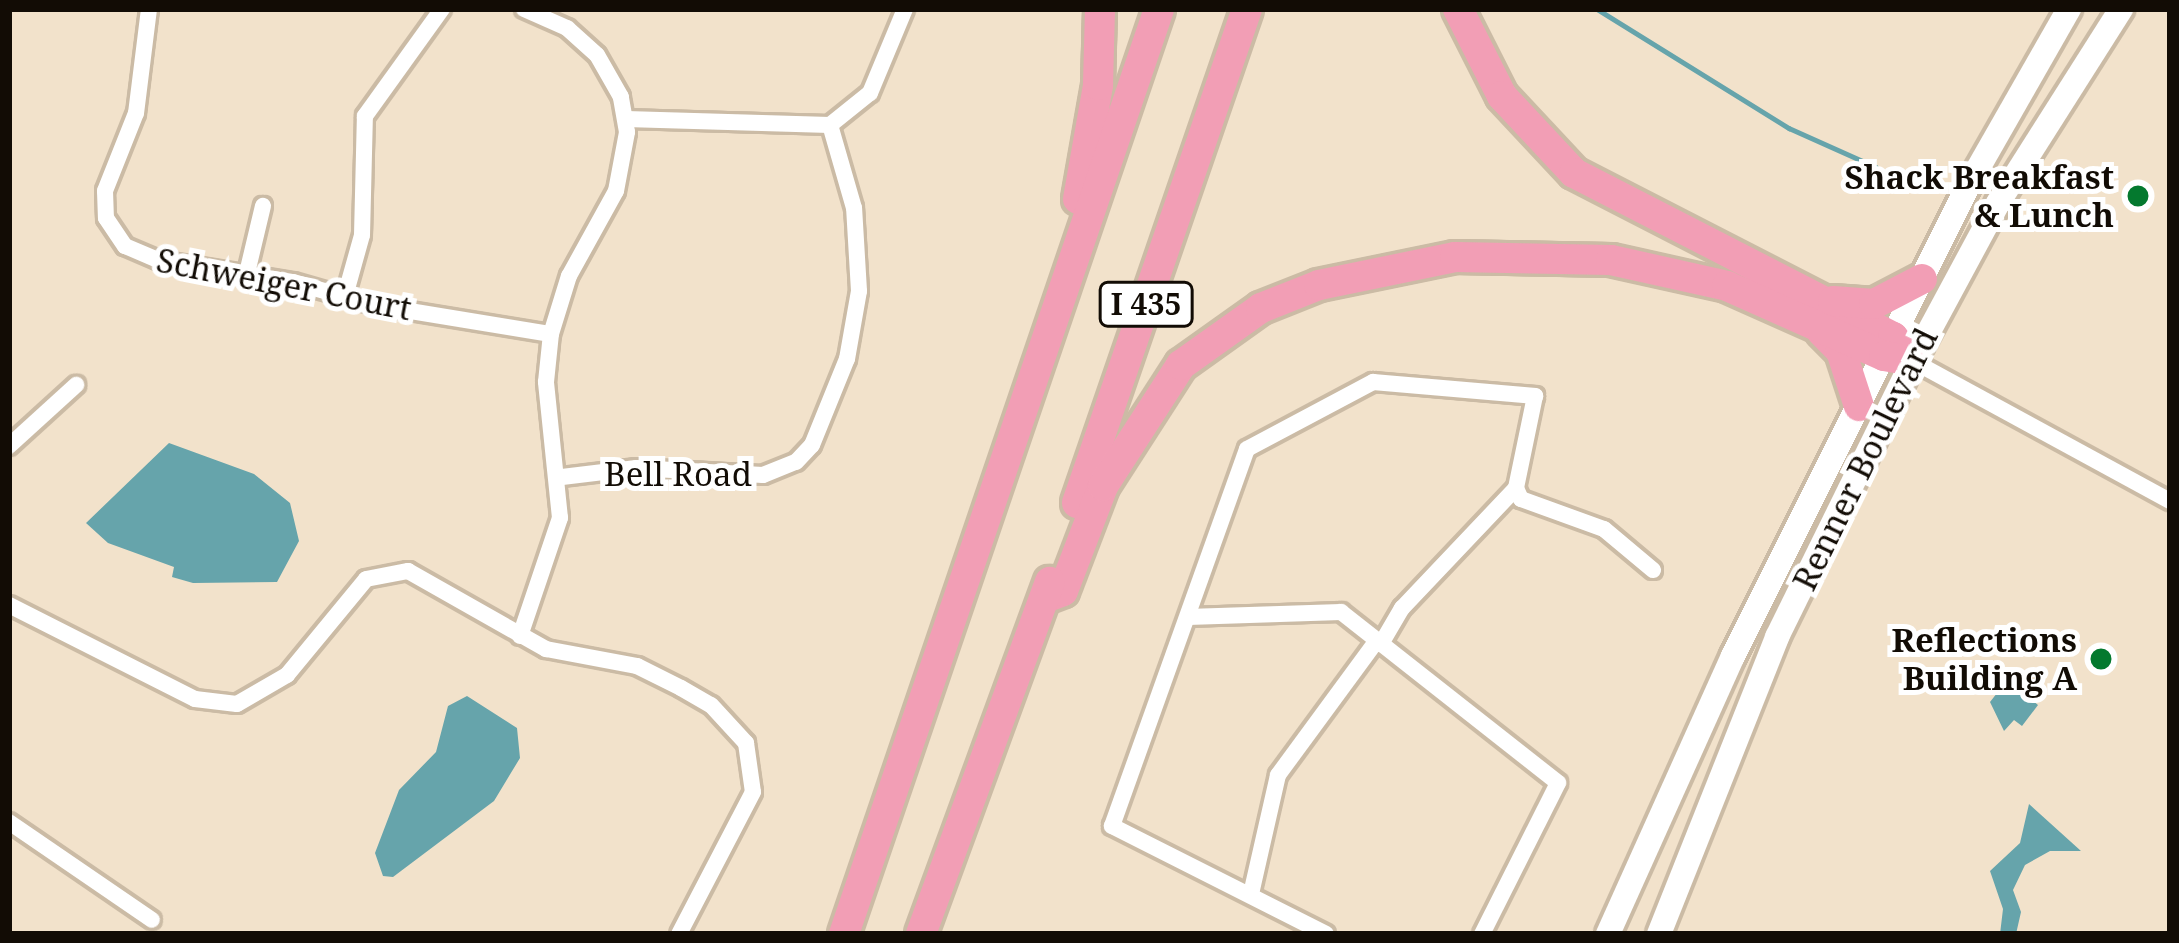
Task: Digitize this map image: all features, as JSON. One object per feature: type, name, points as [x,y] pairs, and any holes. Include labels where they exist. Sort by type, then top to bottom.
[{"type":"highway","points":[[1061,296],[1056,266],[1094,108],[1100,9]]},
{"type":"highway","name":"I 435","points":[[844,934],[1159,9]]},
{"type":"highway","name":"I 435","points":[[922,934],[1045,598],[1247,9]]},
{"type":"highway","points":[[1458,9],[1502,96],[1574,173],[1813,310],[1897,351]]},
{"type":"highway","points":[[1045,598],[1064,591],[1103,486],[1181,365],[1261,308],[1319,285],[1455,257],[1563,255],[1727,286],[1813,310],[1874,304],[1922,279]]},
{"type":"highway","points":[[1813,310],[1841,351],[1858,406]]},
{"type":"main road","name":"Renner Boulevard","points":[[1659,934],[1897,351],[1922,279],[2069,9]]},
{"type":"main road","name":"Renner Boulevard","points":[[1609,934],[1733,656],[1858,406],[1998,203],[2121,9]]},
{"type":"street","name":"Schweiger Court","points":[[149,9],[136,112],[107,176],[106,218],[138,254],[551,334]]},
{"type":"street","points":[[345,296],[362,235],[365,116],[442,9]]},
{"type":"street","points":[[520,636],[552,559],[562,477],[548,416],[551,334],[568,276],[616,190],[626,119],[614,82],[588,45],[524,9]]},
{"type":"street","points":[[626,119],[830,125],[870,93],[905,9]]},
{"type":"street","name":"Bell Road","points":[[562,477],[636,468],[763,475],[796,463],[812,445],[847,359],[859,291],[854,208],[830,125]]},
{"type":"street","points":[[247,273],[263,206]]},
{"type":"street","points":[[1897,351],[2170,501]]},
{"type":"street","points":[[1251,894],[1278,775],[1402,608],[1516,488],[1535,396],[1373,382],[1247,449],[1112,826],[1326,934]]},
{"type":"street","points":[[9,446],[76,385]]},
{"type":"street","points":[[1516,488],[1521,499],[1604,529],[1653,570]]},
{"type":"street","points":[[9,605],[195,699],[221,705],[250,701],[277,684],[358,586],[384,572],[432,581],[520,636],[637,667],[711,705],[746,743],[753,792],[745,816],[679,934]]},
{"type":"street","points":[[1188,616],[1341,612],[1558,783],[1482,934]]},
{"type":"street","points":[[9,822],[152,920]]},
{"type":"water","points":[[169,443],[254,474],[290,503],[299,541],[277,582],[193,583],[172,577],[174,567],[108,543],[86,523]]},
{"type":"water","points":[[2015,686],[2038,705],[2022,726],[2014,720],[2004,731],[1990,702],[2001,688],[2009,693]]},
{"type":"water","points":[[467,696],[517,728],[520,758],[494,801],[393,877],[383,876],[375,853],[399,790],[436,752],[448,706]]},
{"type":"water","points":[[2029,804],[2081,851],[2050,851],[2025,865],[2013,890],[2021,912],[2016,934],[2000,934],[2003,909],[1990,871],[2020,843]]},
{"type":"waterway","points":[[1597,9],[1789,128],[1876,167]]},
{"type":"place","name":"Shack Breakfast & Lunch","points":[[2138,196]]},
{"type":"place","name":"Reflections Building A","points":[[2101,659]]}]
